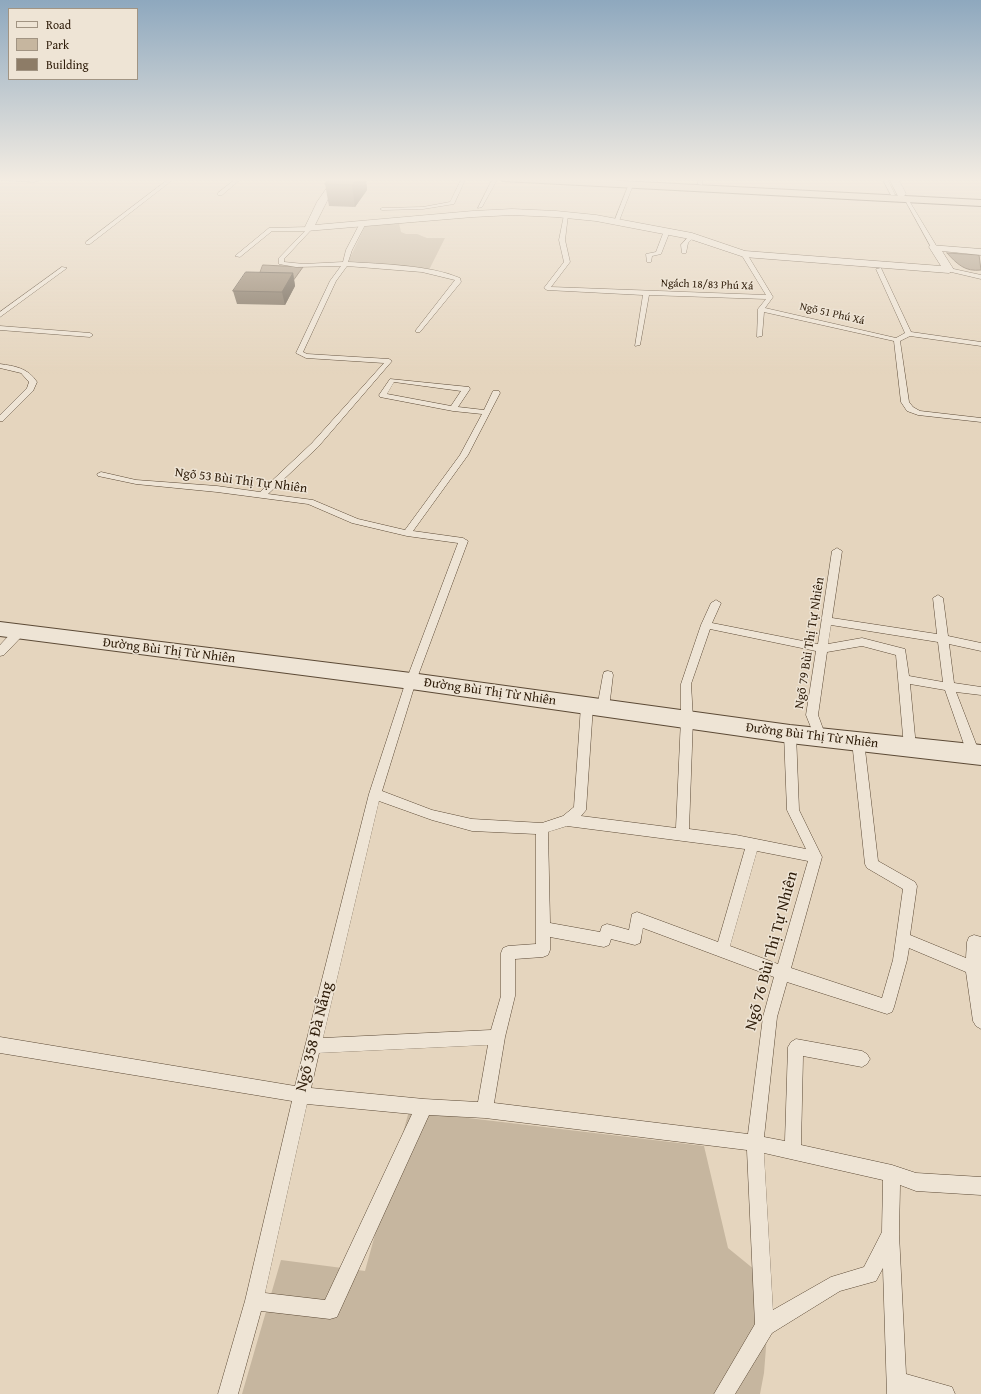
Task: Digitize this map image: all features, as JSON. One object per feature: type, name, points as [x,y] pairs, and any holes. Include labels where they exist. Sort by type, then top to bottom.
[{"type":"street","points":[[712,243],[744,254],[949,270]]},
{"type":"street","points":[[934,247],[981,252]]},
{"type":"street","points":[[934,247],[949,270]]},
{"type":"street","name":"Đường Bùi Thị Từ Nhiên","points":[[9,630],[411,681],[790,734],[910,747],[981,757]]},
{"type":"lane","points":[[238,256],[254,243]]},
{"type":"lane","points":[[296,243],[281,259],[280,263],[314,265],[345,264],[442,274],[458,279],[458,282],[418,331]]},
{"type":"lane","points":[[262,495],[315,445],[389,361],[306,356],[299,353],[333,281],[345,264],[353,243]]},
{"type":"lane","name":"Ngách 18/83 Phú Xá","points":[[563,243],[567,262],[547,288],[770,297]]},
{"type":"lane","points":[[649,261],[649,254],[658,254],[662,243]]},
{"type":"lane","points":[[684,243],[684,252]]},
{"type":"lane","points":[[931,243],[934,247]]},
{"type":"lane","points":[[744,254],[770,297],[761,309],[759,336]]},
{"type":"lane","points":[[0,315],[64,268]]},
{"type":"lane","points":[[880,269],[909,334]]},
{"type":"lane","points":[[949,270],[981,277]]},
{"type":"lane","points":[[637,344],[646,293]]},
{"type":"lane","name":"Ngõ 51 Phú Xá","points":[[761,309],[897,340]]},
{"type":"lane","points":[[0,328],[90,335]]},
{"type":"lane","points":[[981,344],[909,334],[897,340],[905,402],[910,409],[918,413],[981,420]]},
{"type":"lane","points":[[0,366],[24,371],[30,376],[33,382],[30,389],[0,419]]},
{"type":"lane","points":[[453,408],[466,389],[392,380],[383,395],[453,408],[488,412]]},
{"type":"lane","points":[[407,533],[464,455],[488,412],[496,394]]},
{"type":"lane","name":"Ngõ 53 Bùi Thị Tự Nhiên","points":[[101,474],[136,482],[217,489],[310,502],[355,521],[407,533],[463,541],[411,681]]},
{"type":"lane","name":"Ngõ 79 Bùi Thị Tự Nhiên","points":[[820,737],[812,715],[837,551]]},
{"type":"lane","points":[[938,598],[949,688],[973,753],[981,757]]},
{"type":"lane","points":[[682,834],[687,719],[686,684],[706,625],[716,603]]},
{"type":"lane","points":[[827,621],[943,639],[981,647]]},
{"type":"lane","points":[[706,625],[823,649],[862,642],[901,652],[910,747]]},
{"type":"lane","points":[[0,652],[9,630]]},
{"type":"lane","points":[[375,794],[432,815],[472,825],[542,829],[567,820],[580,810],[595,707],[608,675]]},
{"type":"lane","points":[[904,679],[949,688],[981,692]]},
{"type":"lane","name":"Ngõ 358 Đà Nẵng","points":[[228,1394],[254,1301],[301,1095],[375,794],[411,681]]},
{"type":"lane","points":[[790,734],[793,810],[816,857]]},
{"type":"lane","points":[[544,929],[604,940],[608,931],[635,938],[637,919],[782,973],[887,1007],[900,960],[910,886],[872,864],[858,741]]},
{"type":"lane","points":[[567,820],[753,844],[816,857]]},
{"type":"lane","points":[[485,1110],[497,1037],[508,996],[508,953],[544,950],[542,829]]},
{"type":"lane","points":[[722,951],[753,844]]},
{"type":"lane","name":"Ngõ 76 Bùi Thị Tự Nhiên","points":[[765,1326],[755,1143],[770,1017],[816,857]]},
{"type":"lane","points":[[902,939],[973,968]]},
{"type":"lane","points":[[981,944],[974,942],[973,968],[981,1021]]},
{"type":"lane","points":[[314,1046],[497,1037]]},
{"type":"lane","points":[[0,1046],[301,1095],[424,1107],[485,1110],[755,1143],[892,1173],[916,1182],[981,1186]]},
{"type":"lane","points":[[793,1151],[796,1047],[862,1059]]},
{"type":"lane","points":[[254,1301],[330,1310],[424,1107]]},
{"type":"lane","points":[[892,1173],[890,1233],[897,1388],[945,1394]]},
{"type":"lane","points":[[724,1394],[765,1326],[837,1284],[870,1275],[890,1233]]},
{"type":"green space","points":[[357,243],[442,243],[429,270],[348,262]]},
{"type":"green space","points":[[409,1111],[704,1146],[728,1248],[771,1283],[764,1373],[760,1394],[242,1394],[281,1260],[365,1271]]},
{"type":"shaded area","points":[[947,253],[979,255],[981,270],[970,270],[962,266],[954,261]]},
{"type":"shaded area","points":[[263,265],[303,267],[290,285],[257,282]]},
{"type":"building","points":[[246,272],[293,273],[282,292],[233,291]]}]
